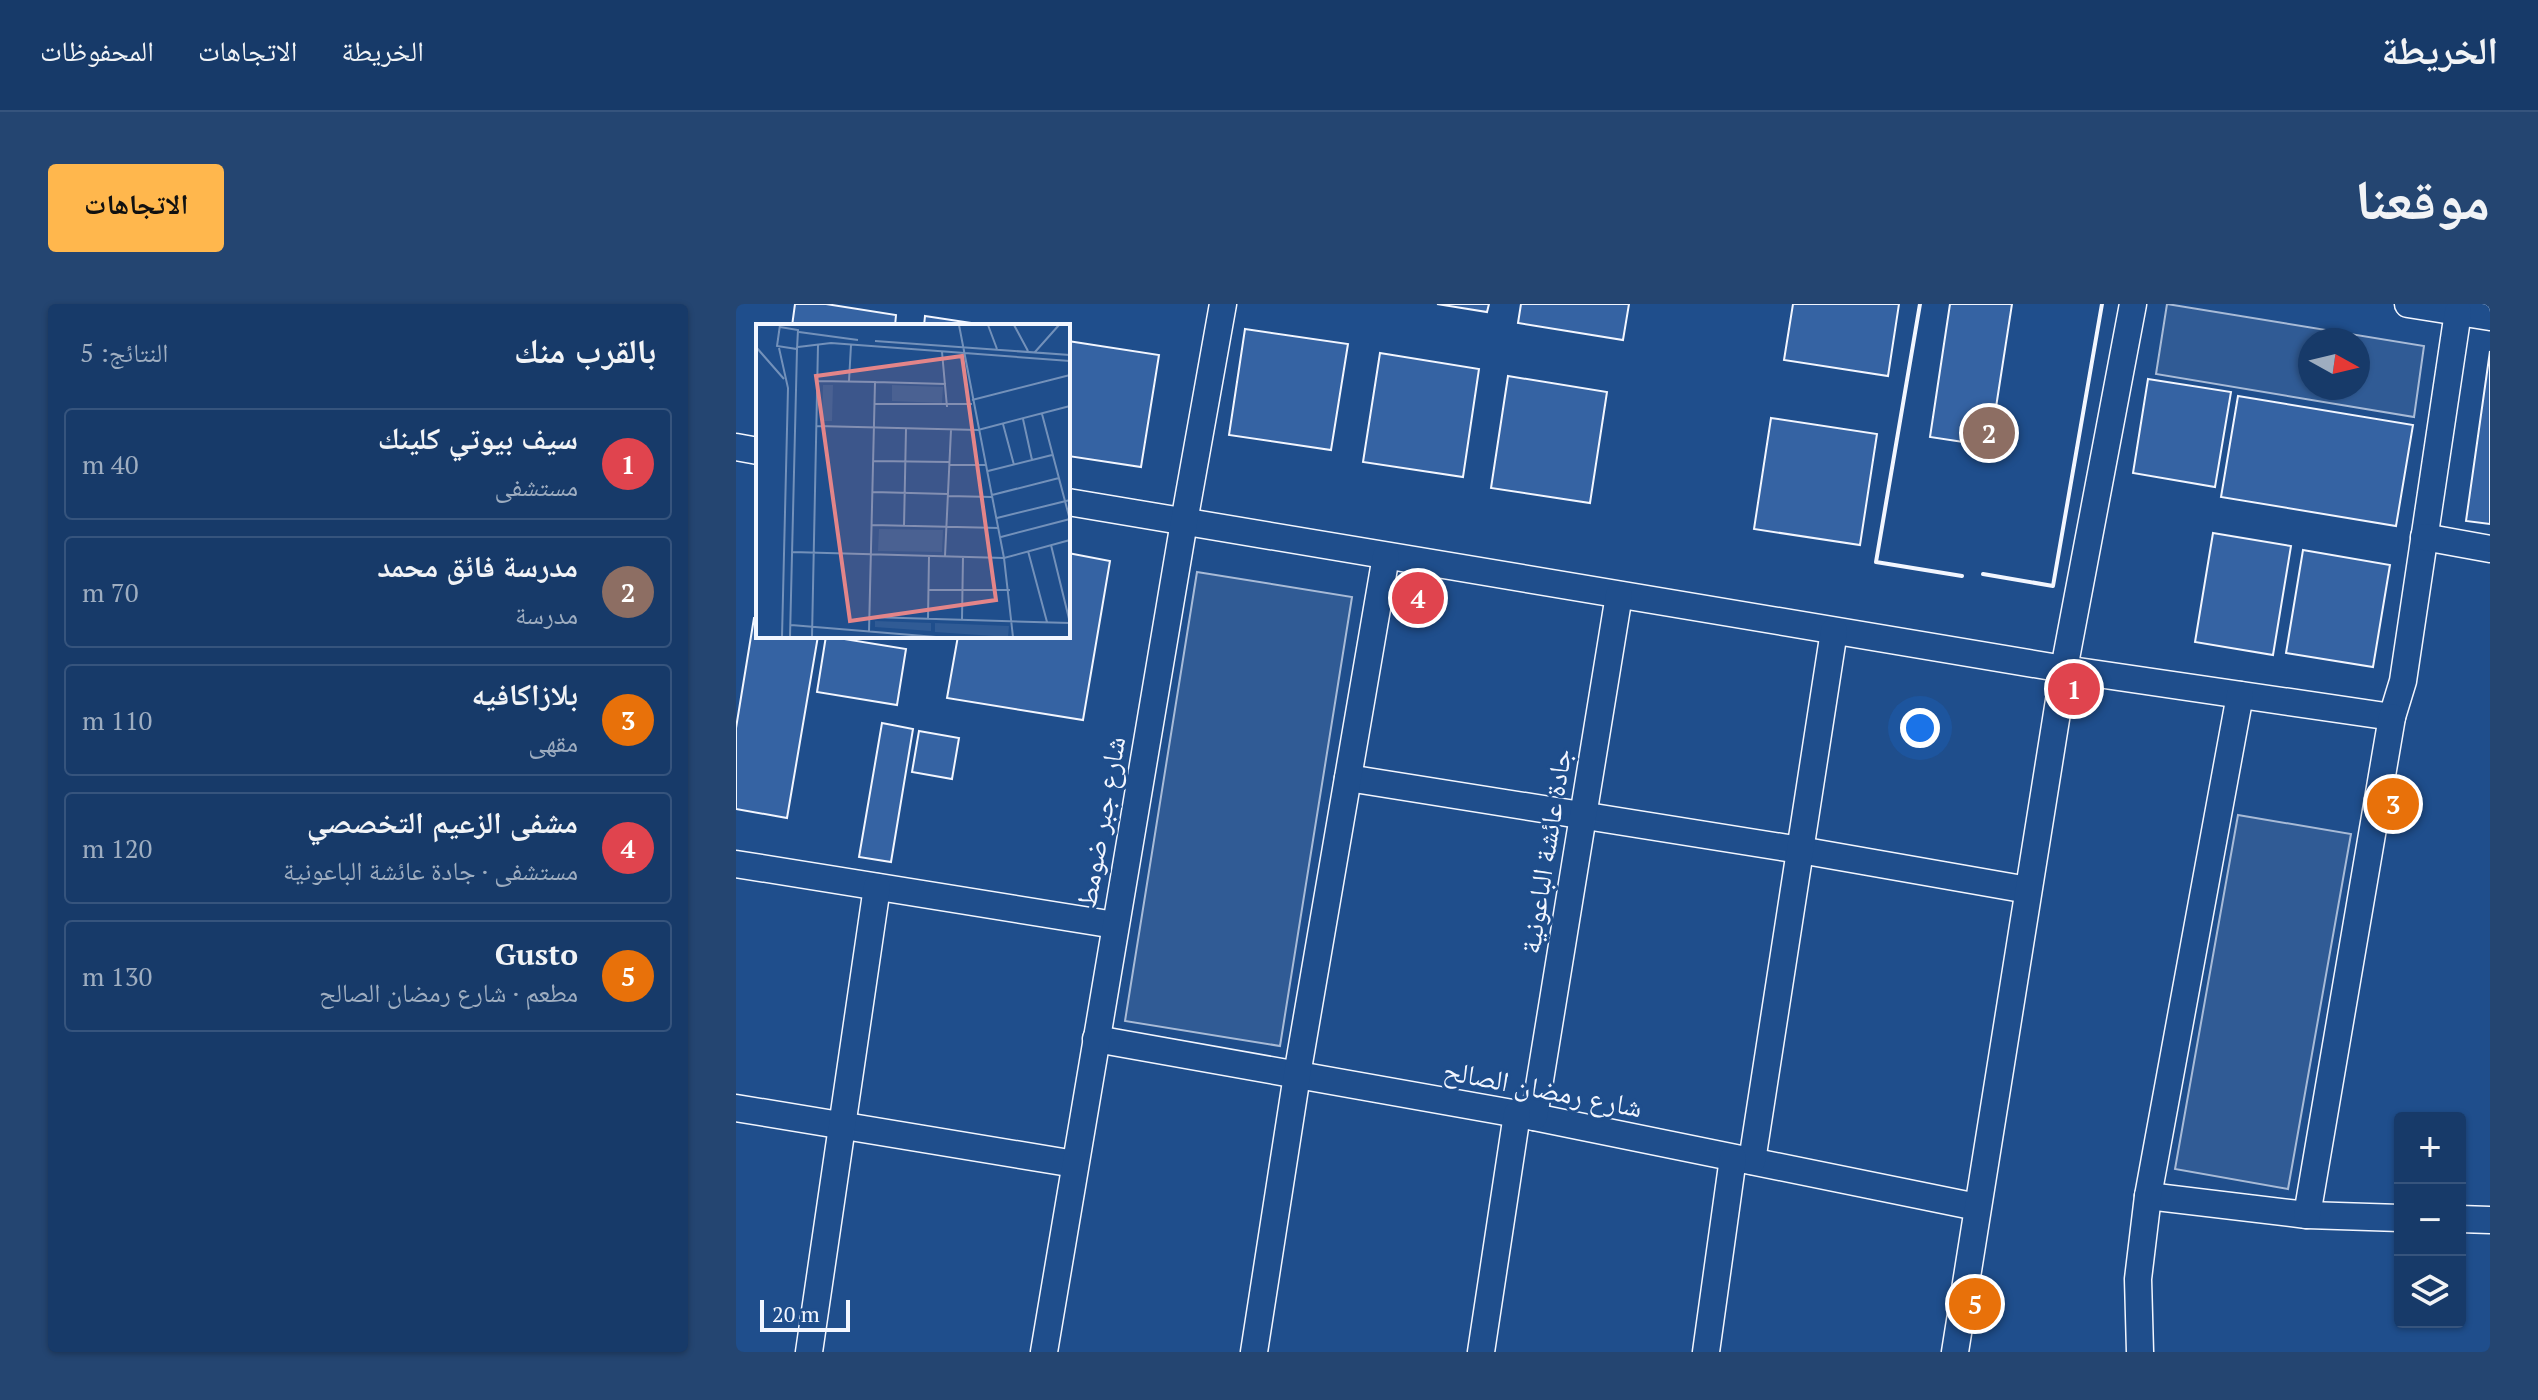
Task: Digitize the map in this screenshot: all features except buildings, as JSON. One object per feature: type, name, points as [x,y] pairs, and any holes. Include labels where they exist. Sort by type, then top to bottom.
[{"type":"street","name":"شارع جبر ضومط","points":[[1044,1352],[1223,304]]},
{"type":"street","points":[[1955,1352],[2064,669],[2133,304]]},
{"type":"street","points":[[2408,304],[2490,317]]},
{"type":"street","points":[[2307,1215],[2392,717],[2403,681],[2458,312]]},
{"type":"street","points":[[1070,502],[2064,669],[2392,717]]},
{"type":"street","points":[[2424,537],[2490,549]]},
{"type":"street","points":[[1254,1352],[1297,1075],[1386,556]]},
{"type":"street","name":"جادة عائشة الباعونية","points":[[1481,1352],[1583,816],[1619,595]]},
{"type":"street","points":[[1706,1352],[1800,850],[1834,631]]},
{"type":"street","points":[[2140,1352],[2138,1279],[2148,1196],[2240,695]]},
{"type":"street","points":[[1348,778],[1800,850],[2028,890]]},
{"type":"street","points":[[736,864],[1115,925]]},
{"type":"street","points":[[809,1352],[877,887]]},
{"type":"street","name":"شارع رمضان الصالح","points":[[1096,1039],[1525,1116],[1977,1207]]},
{"type":"street","points":[[736,1108],[1075,1164]]},
{"type":"street","points":[[2148,1196],[2307,1215],[2394,1218]]},
{"type":"street","points":[[2466,1219],[2490,1220]]},
{"type":"shaded area","points":[[2167,304],[2314,328],[2298,328],[2298,398],[2156,374]]},
{"type":"shaded area","points":[[2370,337],[2424,346],[2414,417],[2312,400],[2370,400]]},
{"type":"shaded area","points":[[1197,572],[1352,597],[1280,1046],[1125,1021]]},
{"type":"shaded area","points":[[2238,815],[2351,834],[2288,1189],[2175,1169]]},
{"type":"wall","points":[[1920,304],[1876,562],[1962,576]]},
{"type":"wall","points":[[1983,574],[2053,586],[2102,304]]},
{"type":"place","name":"مدرسة فائق محمد","points":[[1989,433]]},
{"type":"place","name":"مشفى الزعيم التخصصي","points":[[1418,598]]},
{"type":"place","name":"سيف بيوتي كلينك","points":[[2074,689]]},
{"type":"place","name":"بلازاكافيه","points":[[2393,804]]},
{"type":"place","name":"Gusto","points":[[1975,1304]]}]
